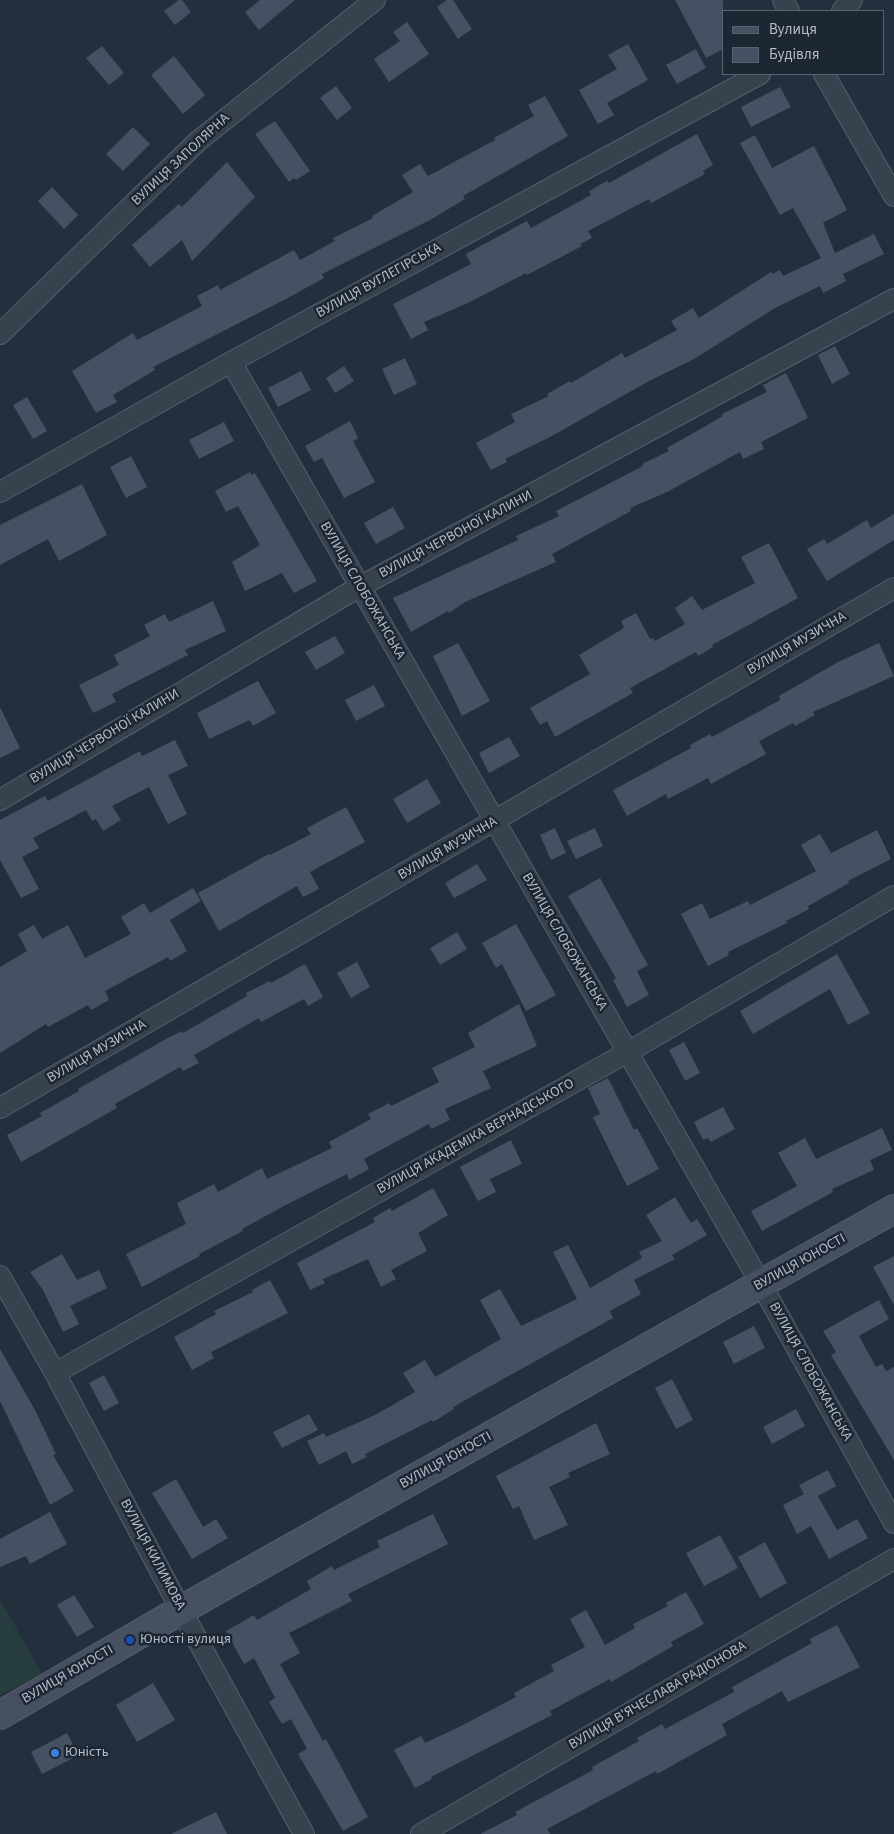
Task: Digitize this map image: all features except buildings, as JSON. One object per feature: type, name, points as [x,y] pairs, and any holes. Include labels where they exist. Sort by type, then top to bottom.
[{"type":"street","name":"ВУЛИЦЯ ЗАПОЛЯРНА","points":[[0,334],[198,141],[375,0]]},
{"type":"street","points":[[843,10],[852,0]]},
{"type":"street","name":"ВУЛИЦЯ ВУГЛЕГІРСЬКА","points":[[0,492],[231,362],[758,75]]},
{"type":"street","points":[[825,75],[894,196]]},
{"type":"street","name":"ВУЛИЦЯ ЧЕРВОНОЇ КАЛИНИ","points":[[0,800],[359,586],[894,299]]},
{"type":"street","name":"ВУЛИЦЯ СЛОБОЖАНСЬКА","points":[[231,362],[761,1284],[894,1523]]},
{"type":"street","name":"ВУЛИЦЯ МУЗИЧНА","points":[[0,1108],[894,588]]},
{"type":"street","name":"ВУЛИЦЯ АКАДЕМІКА ВЕРНАДСЬКОГО","points":[[55,1373],[628,1052],[894,896]]},
{"type":"street","name":"ВУЛИЦЯ ЮНОСТІ","points":[[0,1715],[181,1610],[894,1209]]},
{"type":"street","name":"ВУЛИЦЯ КИЛИМОВА","points":[[0,1276],[55,1373],[181,1610],[304,1834]]},
{"type":"street","name":"ВУЛИЦЯ В'ЯЧЕСЛАВА РАДІОНОВА","points":[[421,1834],[894,1559]]},
{"type":"green space","points":[[0,1599],[42,1674],[0,1695]]},
{"type":"place","name":"Юності вулиця","points":[[130,1640]]},
{"type":"place","name":"Юність","points":[[55,1753]]}]
